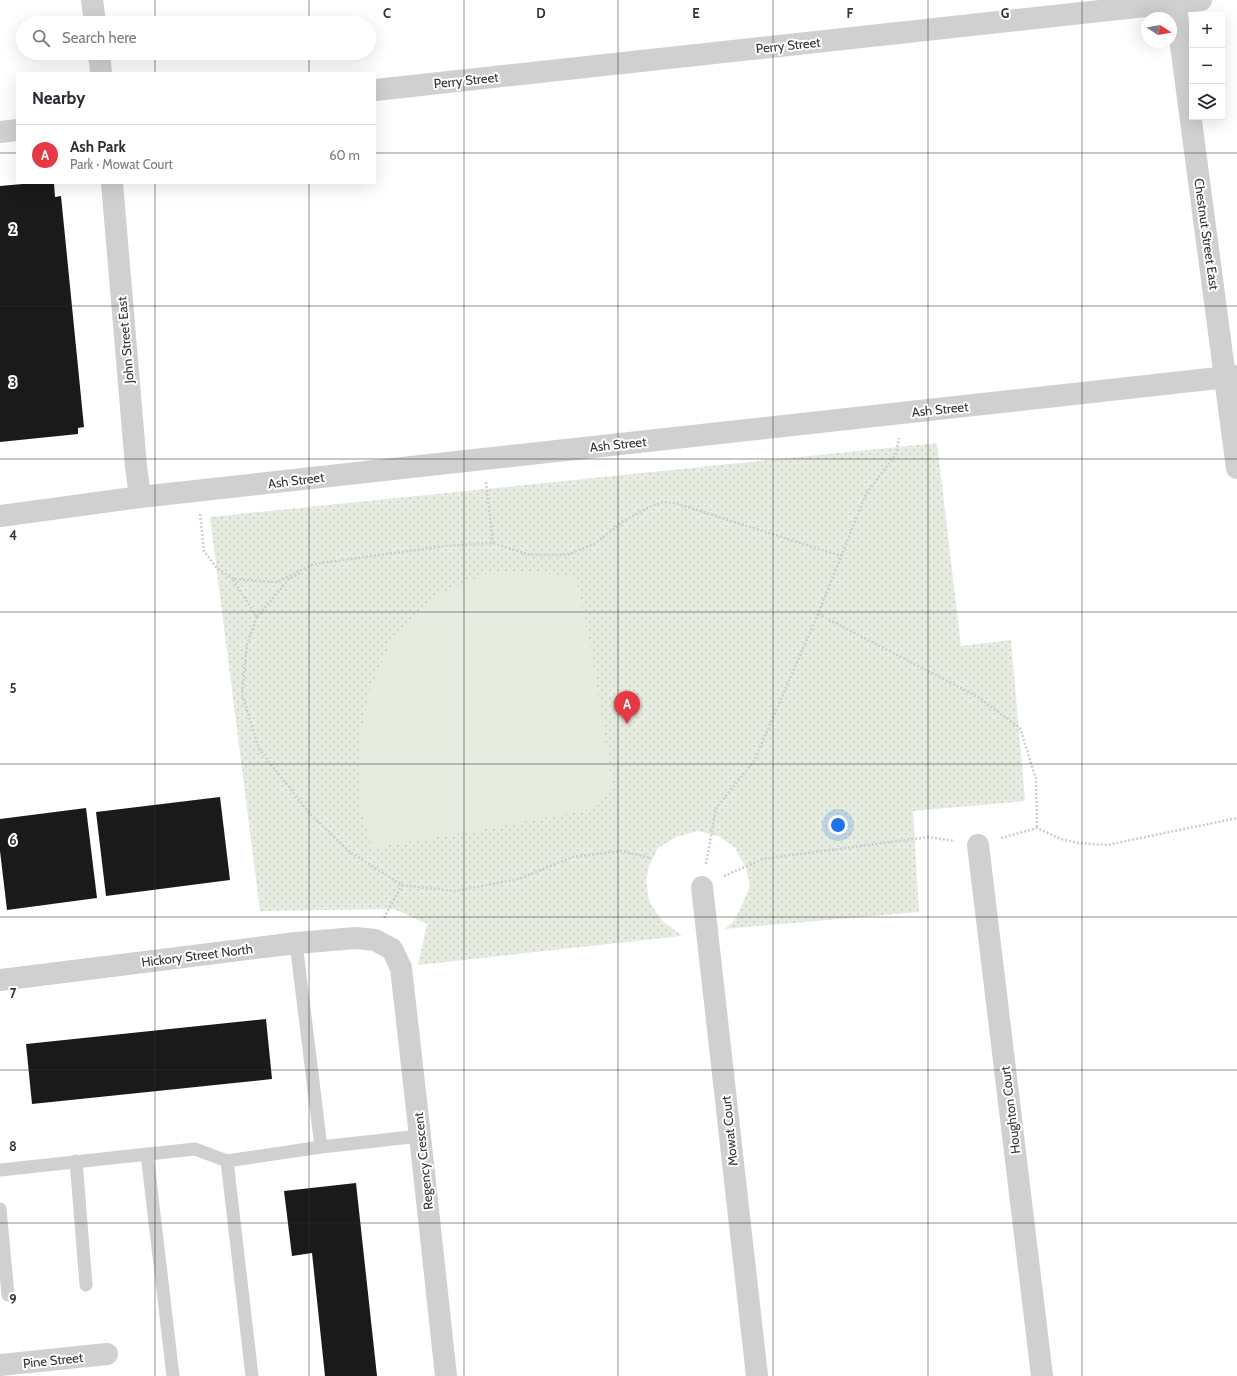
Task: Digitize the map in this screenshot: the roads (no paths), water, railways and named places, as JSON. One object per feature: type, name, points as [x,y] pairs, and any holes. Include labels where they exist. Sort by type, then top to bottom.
[{"type":"street","points":[[92,0],[94,16]]},
{"type":"street","name":"Perry Street","points":[[376,90],[1201,0]]},
{"type":"street","name":"Chestnut Street East","points":[[1176,2],[1231,376],[1237,468]]},
{"type":"street","points":[[100,60],[101,72]]},
{"type":"street","points":[[0,132],[16,130]]},
{"type":"street","name":"John Street East","points":[[112,184],[136,466],[140,497]]},
{"type":"street","name":"Ash Street","points":[[0,516],[140,497],[1231,376]]},
{"type":"street","name":"Houghton Court","points":[[978,845],[1042,1376]]},
{"type":"street","name":"Mowat Court","points":[[702,887],[757,1376]]},
{"type":"street","name":"Hickory Street North","points":[[0,980],[296,943],[356,938],[375,940],[392,949]]},
{"type":"street","name":"Regency Crescent","points":[[392,949],[401,968],[446,1376]]},
{"type":"street","name":"Pine Street","points":[[0,1365],[107,1354]]},
{"type":"lane","points":[[296,943],[321,1147]]},
{"type":"lane","points":[[0,1170],[195,1149],[227,1161],[321,1147],[420,1136]]},
{"type":"lane","points":[[147,1154],[173,1376]]},
{"type":"lane","points":[[76,1161],[86,1285]]},
{"type":"lane","points":[[227,1161],[252,1376]]},
{"type":"lane","points":[[0,1209],[8,1295]]},
{"type":"place","name":"Ash Park","points":[[627,724]]}]
